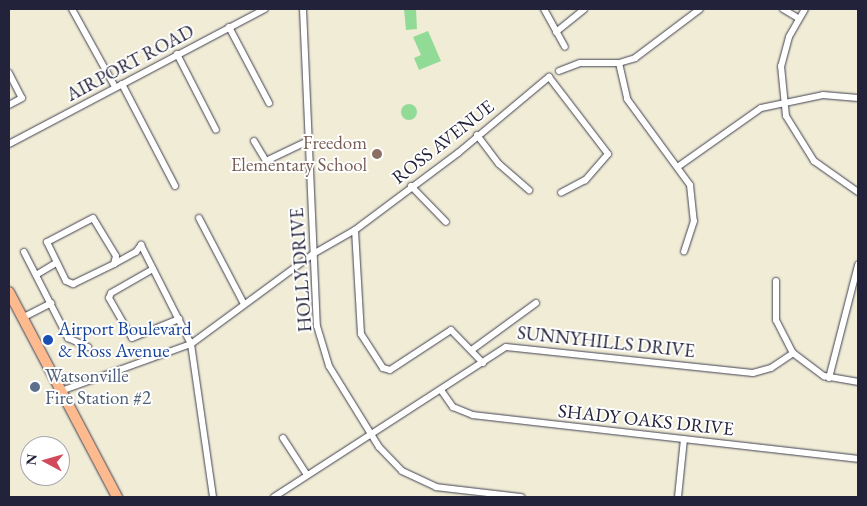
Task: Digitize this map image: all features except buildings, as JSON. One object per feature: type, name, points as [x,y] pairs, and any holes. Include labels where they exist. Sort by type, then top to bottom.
[{"type":"main road","points":[[9,292],[118,497]]},
{"type":"street","points":[[72,9],[116,87]]},
{"type":"street","name":"AIRPORT ROAD","points":[[9,144],[229,26],[265,9]]},
{"type":"street","name":"HOLLY DRIVE","points":[[303,9],[313,254],[322,347],[371,435],[390,461],[420,481],[521,497]]},
{"type":"street","points":[[544,9],[565,47]]},
{"type":"street","points":[[556,32],[584,9]]},
{"type":"street","points":[[559,71],[586,62],[619,63],[649,49],[700,9]]},
{"type":"street","points":[[783,9],[798,18]]},
{"type":"street","points":[[805,9],[798,18],[781,66],[784,104],[792,130],[808,155],[858,192]]},
{"type":"street","points":[[229,26],[269,103]]},
{"type":"street","points":[[176,54],[216,130]]},
{"type":"street","points":[[619,63],[627,99],[679,166],[695,206],[693,229],[684,251]]},
{"type":"street","points":[[9,73],[22,98],[9,105]]},
{"type":"street","name":"ROSS AVENUE","points":[[313,254],[355,230],[549,77],[608,154],[585,180],[561,193]]},
{"type":"street","points":[[122,84],[175,186]]},
{"type":"street","points":[[679,166],[754,111],[823,95],[858,98]]},
{"type":"street","points":[[477,135],[499,164],[529,190]]},
{"type":"street","points":[[254,141],[266,161],[308,141]]},
{"type":"street","points":[[411,186],[446,222]]},
{"type":"street","points":[[114,264],[116,256],[90,218],[49,239],[56,263],[66,281],[73,284],[114,264],[141,245],[191,344],[213,497]]},
{"type":"street","points":[[199,218],[244,304]]},
{"type":"street","points":[[355,230],[361,334],[383,368],[390,370],[451,330],[472,349],[482,363]]},
{"type":"street","points":[[24,252],[68,338],[88,347]]},
{"type":"street","points":[[61,391],[191,344],[313,254]]},
{"type":"street","points":[[36,275],[56,263]]},
{"type":"street","points":[[829,378],[858,265]]},
{"type":"street","points":[[153,269],[111,292],[113,306],[132,338],[179,319]]},
{"type":"street","points":[[776,281],[776,320],[793,353],[829,378],[858,382]]},
{"type":"street","points":[[22,318],[51,303]]},
{"type":"street","points":[[472,349],[536,303]]},
{"type":"street","name":"SUNNYHILLS DRIVE","points":[[274,497],[509,346],[753,372],[771,368],[793,353]]},
{"type":"street","name":"SHADY OAKS DRIVE","points":[[440,390],[453,407],[473,415],[858,459]]},
{"type":"street","points":[[282,438],[307,475]]},
{"type":"street","points":[[678,497],[684,439]]},
{"type":"green space","points":[[404,9],[416,9],[417,29],[406,30]]},
{"type":"green space","points":[[428,31],[441,61],[419,70],[414,58],[421,55],[413,37]]},
{"type":"green space","points":[[406,104],[412,104],[417,109],[415,118],[406,120],[401,115],[401,109]]},
{"type":"place","name":"Freedom Elementary School","points":[[377,154]]},
{"type":"place","name":"Airport Boulevard & Ross Avenue","points":[[48,340]]},
{"type":"place","name":"Watsonville Fire Station #2","points":[[35,387]]}]
